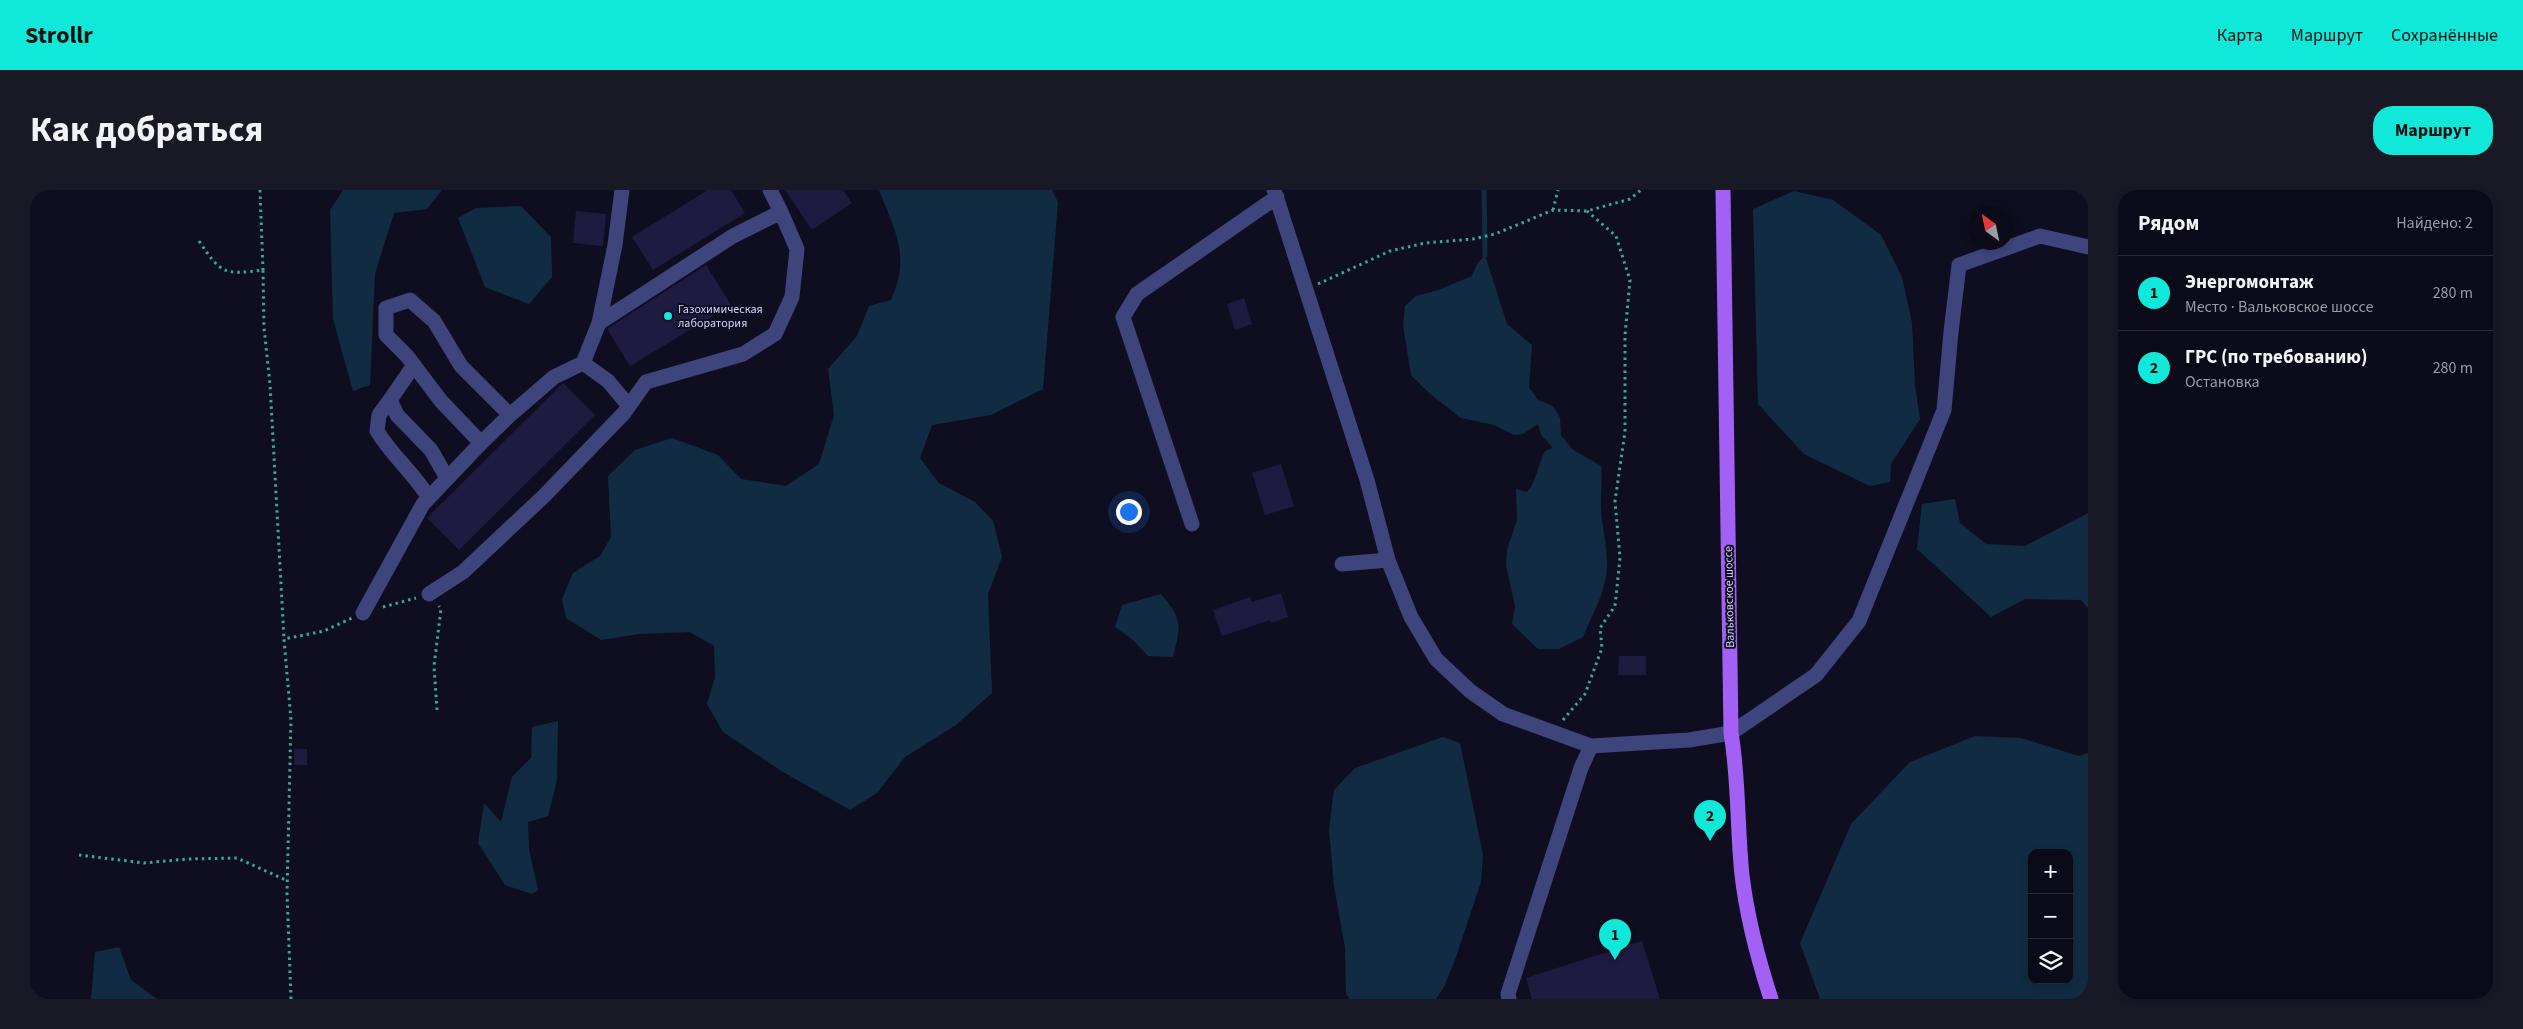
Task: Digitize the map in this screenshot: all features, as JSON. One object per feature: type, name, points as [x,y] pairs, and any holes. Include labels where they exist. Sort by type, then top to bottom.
[{"type":"main road","name":"Вальковское шоссе","points":[[1723,190],[1731,733],[1736,765],[1742,876],[1755,949],[1771,999]]},
{"type":"lane","points":[[363,613],[384,578],[409,529],[429,498],[480,443],[510,415],[554,378],[582,363],[599,323],[615,245],[622,190]]},
{"type":"lane","points":[[429,594],[462,572],[544,496],[629,406],[646,382],[743,354],[775,334],[792,297],[797,249],[770,190]]},
{"type":"lane","points":[[1192,524],[1123,317],[1137,294],[1276,193],[1367,480],[1388,560],[1411,617],[1436,659],[1470,691],[1503,714],[1591,746],[1689,740],[1731,733],[1816,675],[1859,621],[1944,410],[1951,332],[1960,265],[2040,236],[2088,247]]},
{"type":"lane","points":[[599,323],[733,236],[781,212]]},
{"type":"lane","points":[[480,443],[441,402],[414,365],[386,335],[386,308],[410,300],[434,321],[461,366],[510,415]]},
{"type":"lane","points":[[582,363],[608,382],[629,406]]},
{"type":"lane","points":[[414,365],[379,415],[377,431],[400,462],[417,478],[429,498]]},
{"type":"lane","points":[[390,400],[397,415],[431,450],[448,478]]},
{"type":"lane","points":[[1342,564],[1388,560]]},
{"type":"lane","points":[[1510,999],[1508,994],[1514,975],[1581,768],[1591,746]]},
{"type":"path","points":[[260,190],[264,328],[270,384],[284,639],[291,720],[288,881],[291,999]]},
{"type":"path","points":[[1553,210],[1558,190]]},
{"type":"path","points":[[1306,289],[1390,251],[1425,243],[1473,239],[1495,234],[1553,210],[1587,210],[1630,199],[1641,190]]},
{"type":"path","points":[[1552,733],[1585,694],[1602,648],[1600,628],[1615,606],[1620,558],[1614,502],[1625,432],[1625,335],[1630,280],[1616,236],[1587,210]]},
{"type":"path","points":[[199,241],[213,262],[232,274],[263,270]]},
{"type":"path","points":[[284,639],[324,631],[363,613],[429,594],[441,609],[434,666],[437,710]]},
{"type":"path","points":[[79,855],[144,863],[187,859],[237,858],[288,881]]},
{"type":"water","points":[[343,190],[442,190],[427,209],[394,213],[375,274],[370,385],[353,391],[333,319],[330,210]]},
{"type":"water","points":[[879,190],[1052,190],[1058,202],[1043,389],[991,415],[932,425],[920,458],[939,483],[975,502],[993,521],[1002,557],[988,594],[992,693],[956,725],[905,757],[877,793],[850,810],[783,772],[723,732],[707,704],[715,677],[714,646],[690,632],[639,634],[601,640],[566,618],[562,599],[573,573],[600,556],[611,537],[608,476],[635,450],[672,438],[718,455],[741,479],[786,486],[819,464],[834,415],[828,369],[857,336],[869,306],[891,300],[897,284],[900,270],[898,244]]},
{"type":"water","points":[[1794,191],[1833,200],[1881,235],[1902,277],[1912,323],[1915,386],[1920,419],[1891,464],[1890,482],[1870,486],[1804,454],[1758,404],[1753,209]]},
{"type":"water","points":[[521,206],[551,237],[552,277],[529,304],[485,287],[458,218],[476,208]]},
{"type":"water","points":[[1485,255],[1507,324],[1532,345],[1529,387],[1538,400],[1553,406],[1560,418],[1561,435],[1572,449],[1601,466],[1601,509],[1607,556],[1605,582],[1583,637],[1559,649],[1538,649],[1512,624],[1515,606],[1506,565],[1507,550],[1517,520],[1516,489],[1527,492],[1533,484],[1545,451],[1553,448],[1541,435],[1538,424],[1523,434],[1514,435],[1494,425],[1461,418],[1429,393],[1411,375],[1403,325],[1405,306],[1416,296],[1438,290],[1472,276],[1477,264]]},
{"type":"water","points":[[1955,499],[1960,523],[1986,544],[2025,546],[2088,513],[2088,608],[2081,600],[2025,599],[1991,617],[1917,549],[1922,504]]},
{"type":"water","points":[[1161,594],[1177,617],[1179,630],[1173,657],[1148,656],[1133,640],[1115,627],[1122,605]]},
{"type":"water","points":[[558,721],[557,780],[548,816],[528,822],[529,849],[538,890],[532,894],[505,885],[478,843],[484,803],[501,822],[512,777],[531,758],[532,727]]},
{"type":"water","points":[[1975,736],[2021,738],[2079,756],[2088,753],[2088,999],[1820,999],[1800,943],[1851,824],[1910,762]]},
{"type":"water","points":[[1443,737],[1460,743],[1483,855],[1481,882],[1455,960],[1444,987],[1436,999],[1350,999],[1346,994],[1345,948],[1334,886],[1329,829],[1334,790],[1355,768]]},
{"type":"water","points":[[119,947],[131,980],[157,999],[91,999],[95,952]]},
{"type":"building","points":[[708,190],[731,190],[745,213],[653,270],[632,237]]},
{"type":"building","points":[[785,190],[843,190],[852,203],[812,230]]},
{"type":"building","points":[[576,211],[606,214],[603,246],[573,243]]},
{"type":"building","name":"Газохимическая лаборатория","points":[[706,265],[731,305],[630,366],[607,329]]},
{"type":"building","points":[[1244,298],[1252,324],[1235,330],[1227,304]]},
{"type":"building","points":[[563,383],[595,415],[459,550],[427,518]]},
{"type":"building","points":[[1281,464],[1294,506],[1265,515],[1252,473]]},
{"type":"building","points":[[1281,593],[1288,617],[1271,623],[1270,620],[1222,636],[1213,610],[1250,597],[1252,602]]},
{"type":"building","points":[[1619,656],[1646,656],[1646,675],[1618,675]]},
{"type":"building","points":[[294,749],[307,749],[307,765],[294,765]]},
{"type":"building","points":[[1642,941],[1660,999],[1532,999],[1526,978]]},
{"type":"waterway","points":[[1484,190],[1485,255]]},
{"type":"place","name":"Газохимическая лаборатория","points":[[668,316]]},
{"type":"place","name":"ГРС (по требованию)","points":[[1710,841]]},
{"type":"place","name":"Энергомонтаж","points":[[1615,960]]}]
